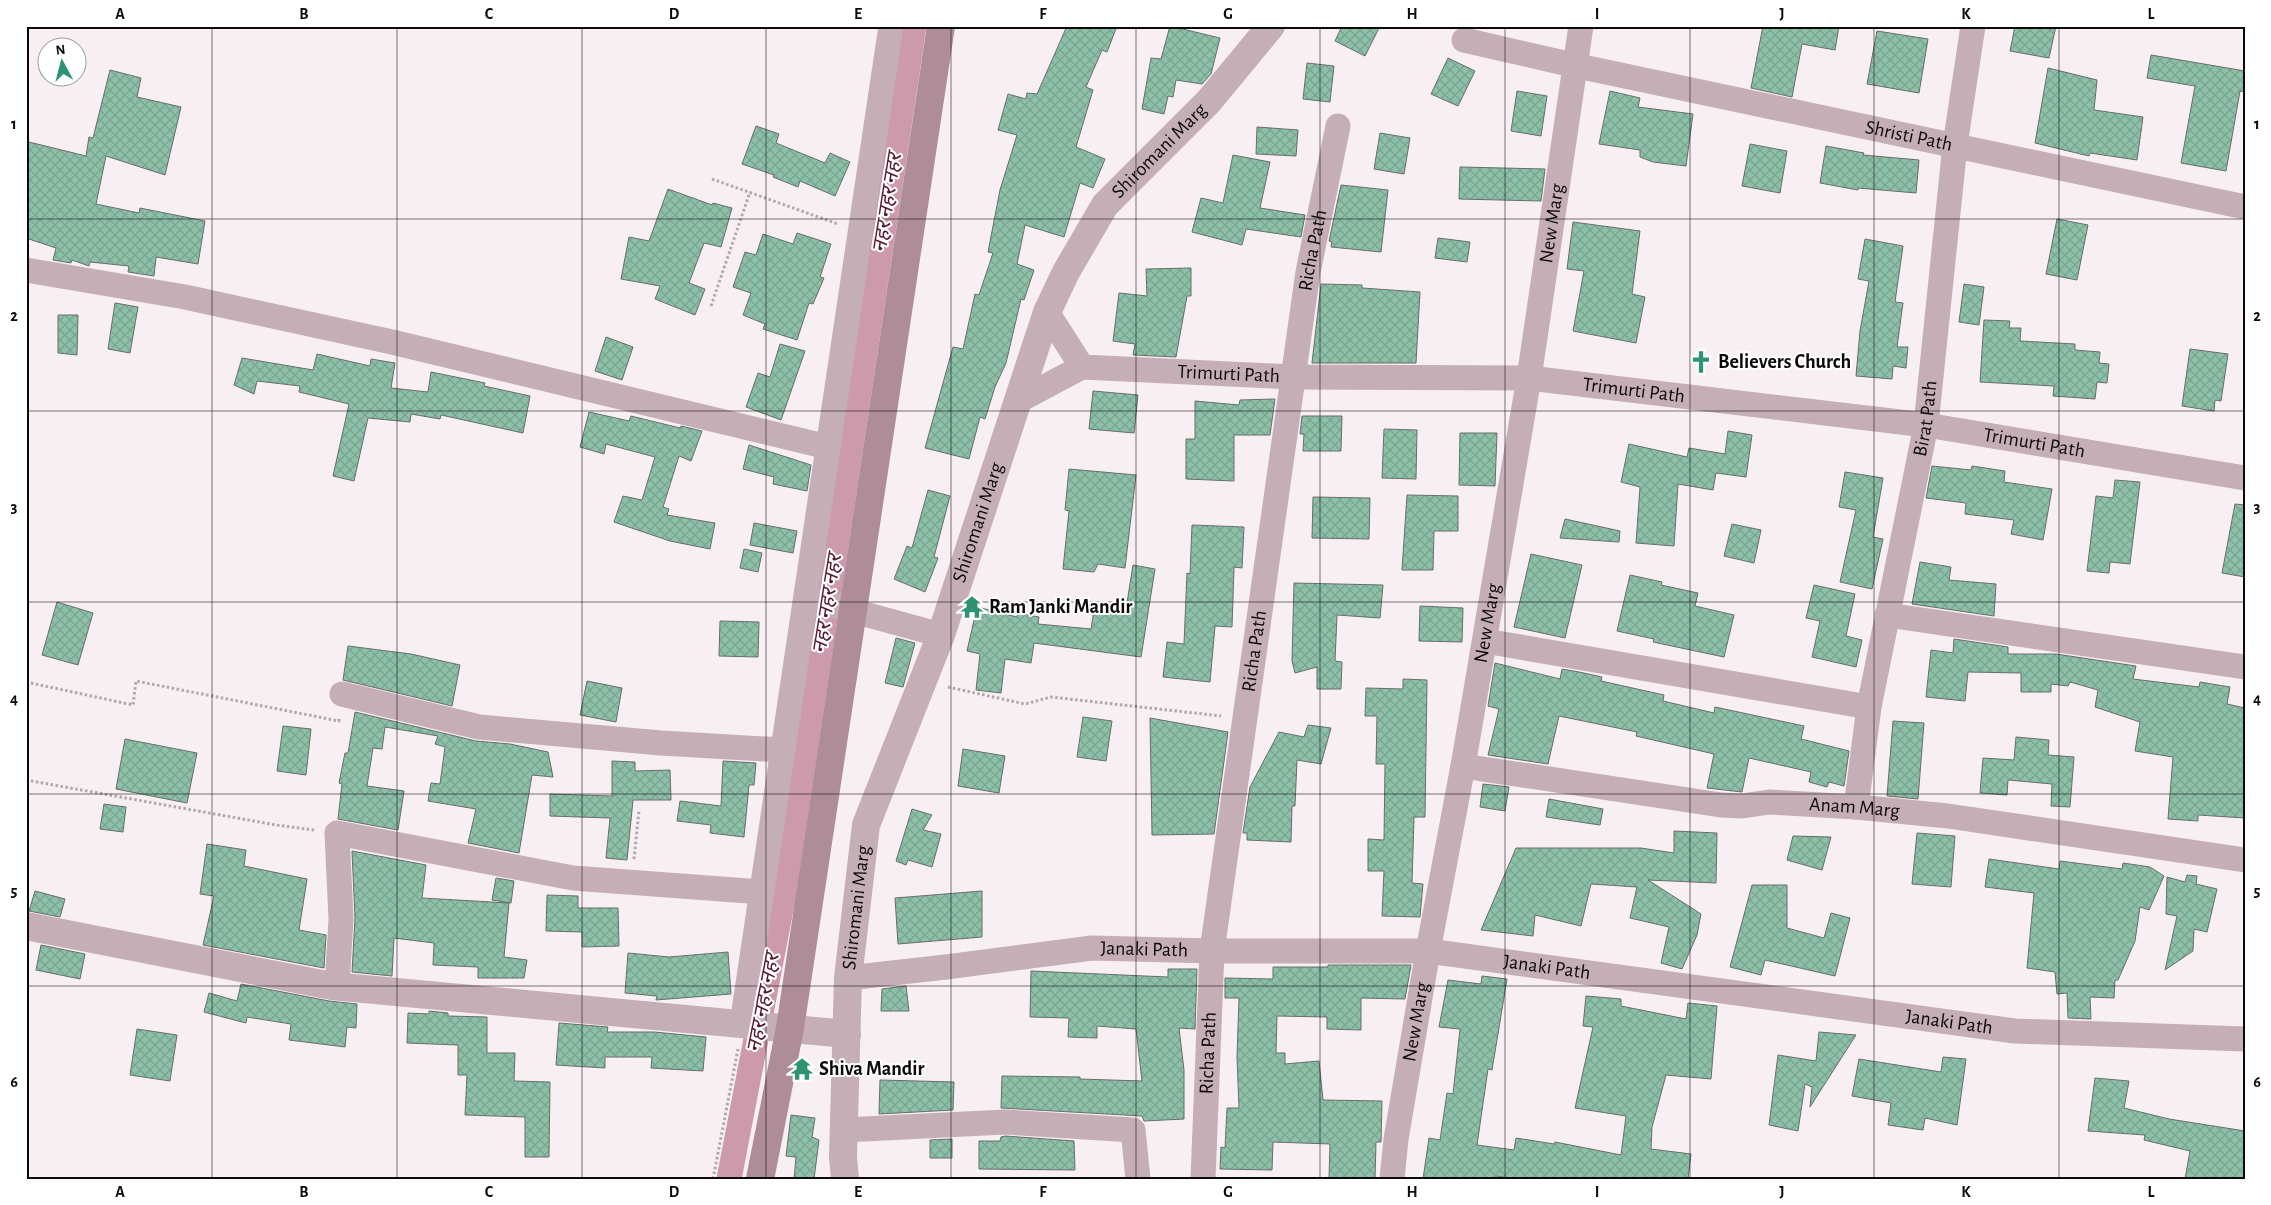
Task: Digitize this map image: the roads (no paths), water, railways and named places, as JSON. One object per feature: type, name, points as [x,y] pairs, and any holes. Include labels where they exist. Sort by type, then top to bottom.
[{"type":"main road","points":[[760,1179],[763,1026],[853,612],[941,26]]},
{"type":"street","points":[[763,1026],[762,892],[891,26]]},
{"type":"street","name":"Shiromani Marg","points":[[845,1179],[844,1130],[848,978],[866,825],[941,635],[1047,312],[1066,272],[1105,205],[1209,101],[1271,26]]},
{"type":"street","name":"New Marg","points":[[1392,1179],[1396,1139],[1428,951],[1463,766],[1529,378],[1581,26]]},
{"type":"street","name":"Birat Path","points":[[1856,807],[1869,707],[1926,425],[1955,146],[1973,26]]},
{"type":"street","points":[[1464,40],[1574,66]]},
{"type":"street","name":"Shristi Path","points":[[1574,66],[2245,208]]},
{"type":"street","name":"Richa Path","points":[[1203,1179],[1212,951],[1308,272],[1338,126]]},
{"type":"street","points":[[26,270],[185,296],[336,330],[828,448]]},
{"type":"street","points":[[1018,401],[1082,366],[1047,312]]},
{"type":"street","name":"Trimurti Path","points":[[1082,366],[1294,377],[1529,378],[1926,425],[2245,478]]},
{"type":"street","points":[[806,598],[941,635]]},
{"type":"street","points":[[1887,615],[2245,667]]},
{"type":"street","points":[[1485,641],[1869,707]]},
{"type":"street","points":[[342,694],[480,727],[661,743],[783,750]]},
{"type":"street","name":"Anam Marg","points":[[1463,766],[1721,805],[1742,806],[1769,802],[1856,807],[1948,816],[2245,860]]},
{"type":"street","points":[[337,986],[341,919],[337,833],[544,874],[762,892]]},
{"type":"street","points":[[26,926],[337,986],[847,1034]]},
{"type":"street","name":"Janaki Path","points":[[848,978],[946,968],[1092,948],[1212,951],[1428,951],[2015,1031],[2245,1039]]},
{"type":"street","points":[[844,1130],[1005,1122],[1132,1130],[1138,1179]]},
{"type":"waterway","name":"नहर नहर नहर","points":[[729,1179],[783,899],[914,26]]},
{"type":"place","name":"Believers Church","points":[[1701,362]]},
{"type":"place","name":"Ram Janki Mandir","points":[[972,607]]},
{"type":"place","name":"Shiva Mandir","points":[[802,1069]]}]
